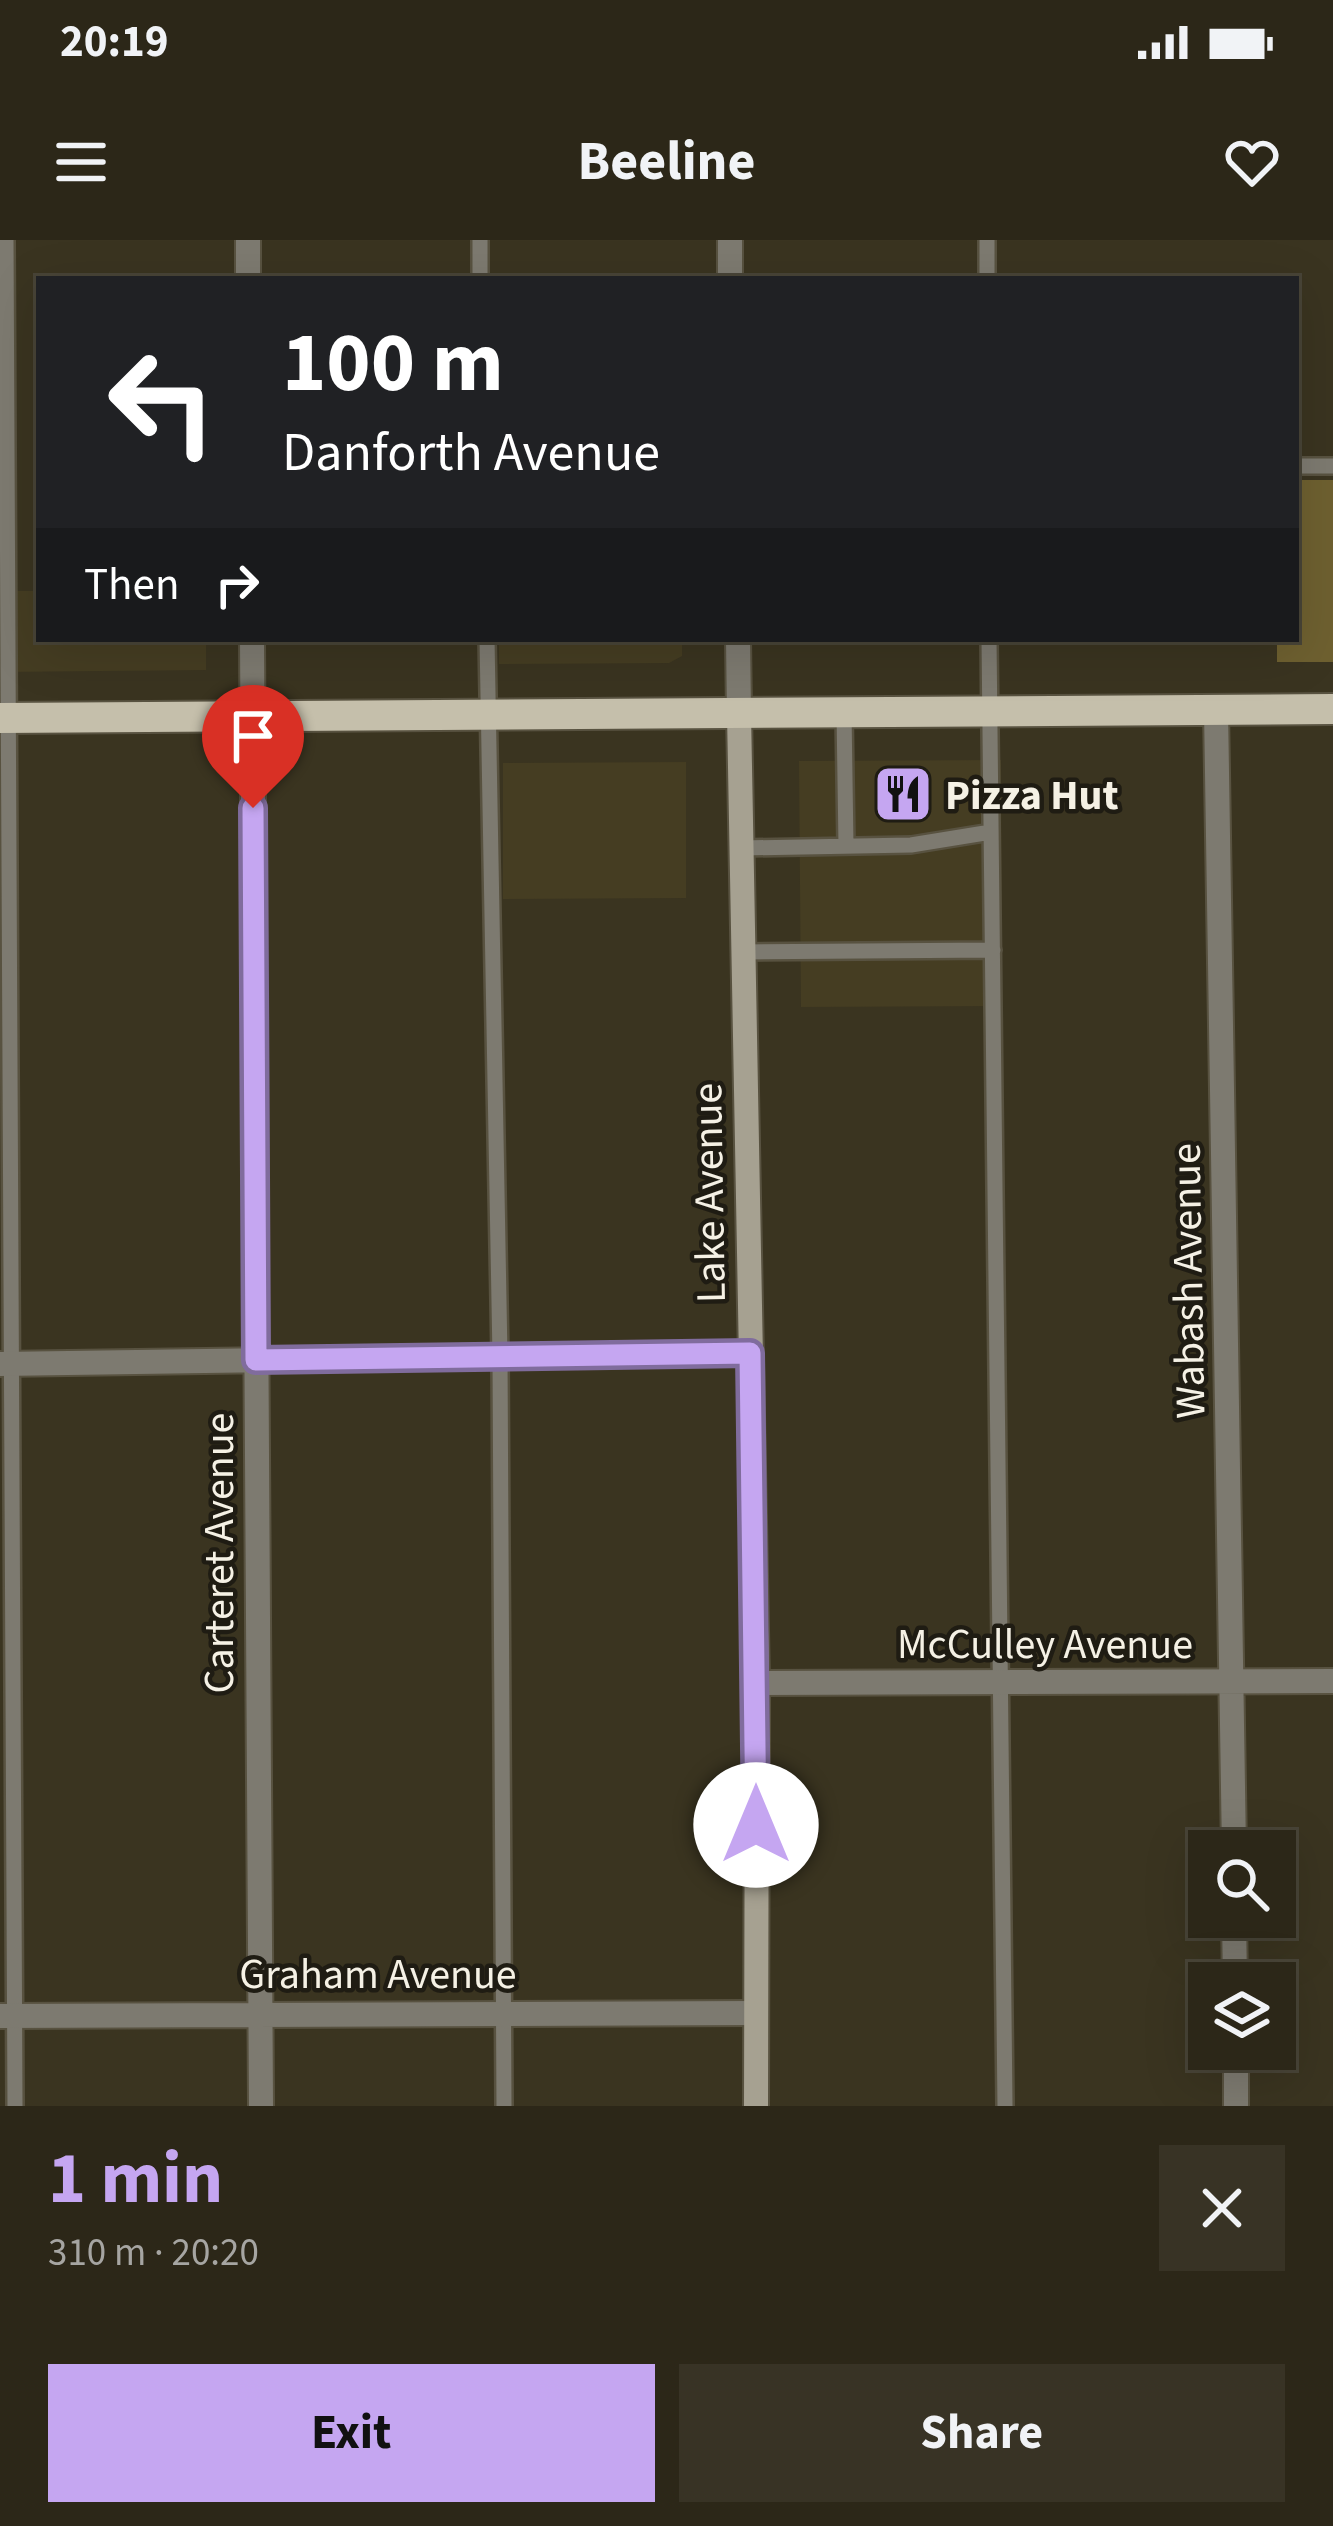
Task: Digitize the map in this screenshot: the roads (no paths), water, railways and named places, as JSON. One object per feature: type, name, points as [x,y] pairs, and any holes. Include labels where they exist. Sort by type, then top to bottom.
[{"type":"main road","points":[[6,718],[1333,709]]},
{"type":"main road","name":"Lake Avenue","points":[[739,713],[757,1683],[756,2106]]},
{"type":"street","points":[[248,240],[248,276]]},
{"type":"street","points":[[730,240],[730,276]]},
{"type":"street","name":"Carteret Avenue","points":[[252,642],[261,2106]]},
{"type":"street","name":"Lake Avenue","points":[[738,642],[739,713]]},
{"type":"street","name":"Wabash Avenue","points":[[1216,709],[1234,1830]]},
{"type":"street","points":[[5,1364],[750,1353]]},
{"type":"street","name":"McCulley Avenue","points":[[757,1683],[1333,1682]]},
{"type":"street","name":"Graham Avenue","points":[[7,2016],[261,2011],[756,2013]]},
{"type":"street","points":[[1236,2070],[1236,2106]]},
{"type":"lane","points":[[6,240],[7,2016],[15,2106]]},
{"type":"lane","points":[[480,240],[481,276]]},
{"type":"lane","points":[[987,240],[987,276]]},
{"type":"lane","points":[[1299,466],[1333,466]]},
{"type":"lane","points":[[487,642],[500,1357],[504,2106]]},
{"type":"lane","points":[[989,642],[1005,2106]]},
{"type":"lane","points":[[844,712],[846,846]]},
{"type":"lane","points":[[742,848],[911,845],[992,832]]},
{"type":"lane","points":[[743,952],[993,950]]},
{"type":"place","name":"Pizza Hut","points":[[903,794]]}]
